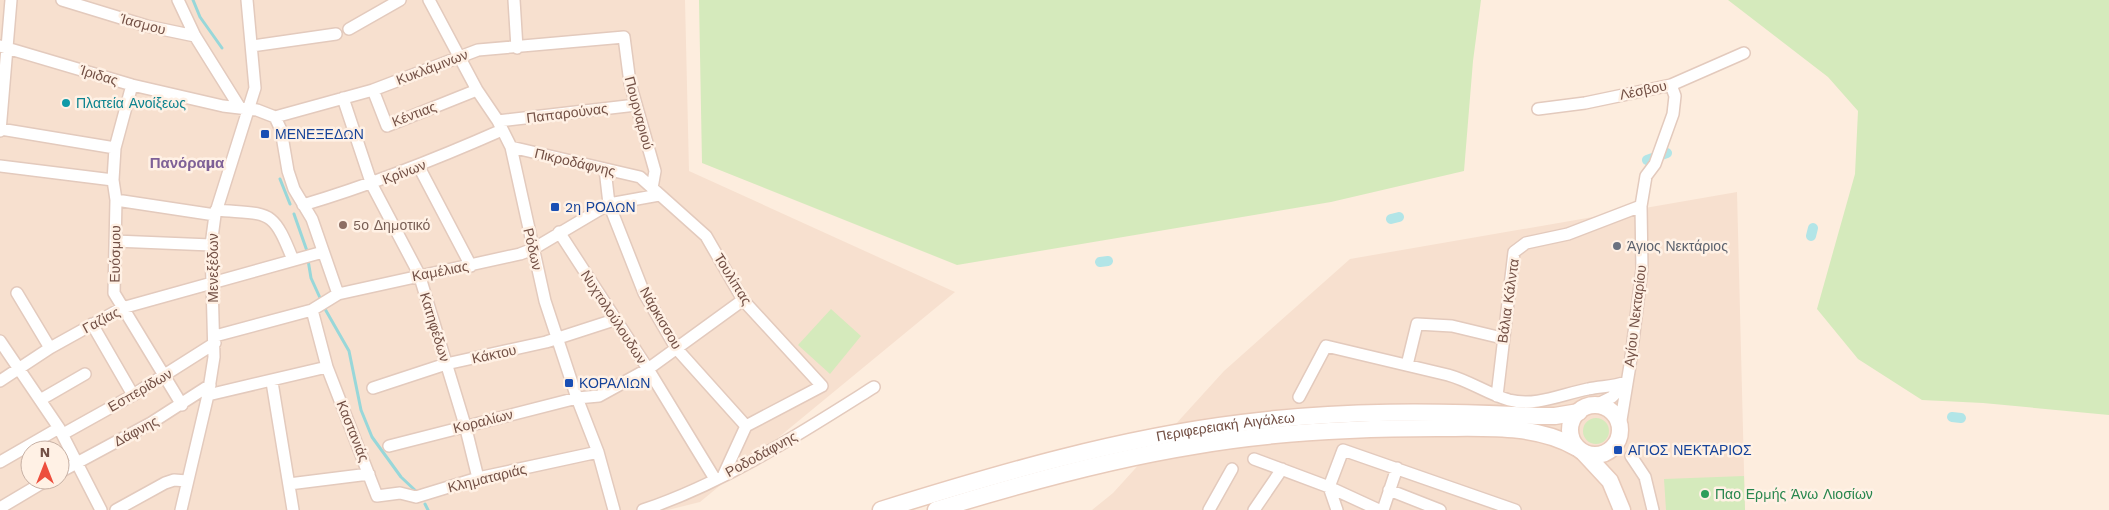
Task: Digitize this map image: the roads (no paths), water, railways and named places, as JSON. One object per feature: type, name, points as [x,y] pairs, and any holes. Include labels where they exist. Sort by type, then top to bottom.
[{"type":"main road","points":[[1616,492],[1602,470],[1581,450],[1570,433],[1574,418],[1586,409],[1601,406],[1614,413],[1619,433],[1614,466],[1616,492],[1622,510]]},
{"type":"main road","name":"Περιφερειακή Αιγάλεω","points":[[882,510],[990,476],[1090,450],[1242,423],[1398,412],[1555,416],[1586,409]]},
{"type":"main road","name":"Περιφερειακή Αιγάλεω","points":[[936,510],[1095,466],[1192,446],[1296,433],[1408,428],[1498,430],[1551,435],[1581,450]]},
{"type":"main road","points":[[1581,450],[1600,455],[1614,447],[1619,433]]},
{"type":"street","points":[[11,0],[4,47],[0,130],[115,148]]},
{"type":"street","name":"Ίασμου","points":[[62,0],[86,4],[147,26],[195,36]]},
{"type":"street","points":[[178,0],[195,36],[245,108]]},
{"type":"street","name":"Μενεξέδων","points":[[181,510],[209,390],[215,340],[211,245],[216,212],[245,108],[255,88],[247,0]]},
{"type":"street","points":[[349,29],[400,0]]},
{"type":"street","name":"Ρόδων","points":[[429,0],[510,147],[545,302],[577,398],[598,452],[614,510]]},
{"type":"street","points":[[514,0],[517,48]]},
{"type":"street","points":[[252,46],[336,34]]},
{"type":"street","name":"Κυκλάμινων","points":[[274,117],[373,90],[478,50],[624,37]]},
{"type":"street","name":"Πουρναριού","points":[[624,37],[630,83],[655,171],[655,192]]},
{"type":"street","name":"Ίριδας","points":[[4,47],[132,85],[263,111],[274,117]]},
{"type":"street","name":"Λέσβου","points":[[1538,109],[1585,102],[1670,85],[1744,54]]},
{"type":"street","name":"Ευόσμου","points":[[132,85],[115,148],[113,180],[116,200],[114,293],[182,405]]},
{"type":"street","name":"Αγίου Νεκταρίου","points":[[1619,433],[1642,269],[1642,206],[1646,176],[1655,164],[1673,114],[1674,96],[1670,85]]},
{"type":"street","name":"Κέντιας","points":[[373,90],[387,126],[477,90]]},
{"type":"street","name":"Κατηφέδων","points":[[343,98],[372,185],[419,274],[465,425],[478,478]]},
{"type":"street","name":"Παπαρούνας","points":[[500,126],[636,105]]},
{"type":"street","points":[[274,117],[281,130],[291,181],[312,219],[338,294]]},
{"type":"street","name":"Κρίνων","points":[[303,205],[372,185],[419,167],[500,126]]},
{"type":"street","name":"Πικροδάφνης","points":[[510,147],[640,177]]},
{"type":"street","points":[[0,166],[113,180]]},
{"type":"street","points":[[419,167],[471,266]]},
{"type":"street","name":"Νάρκισσου","points":[[605,169],[609,204],[644,293],[676,348],[746,426]]},
{"type":"street","name":"Τουλίπας","points":[[640,177],[706,236],[743,300],[822,386],[746,426]]},
{"type":"street","name":"Καμέλιας","points":[[215,340],[312,310],[338,294],[419,274],[471,266],[533,249],[609,204],[655,192]]},
{"type":"street","points":[[116,200],[216,212],[266,215],[281,229],[293,260]]},
{"type":"street","name":"Βάλια Κάλντα","points":[[1497,396],[1512,259],[1519,246],[1568,234],[1642,206]]},
{"type":"street","name":"Νυχτολούλουδων","points":[[559,232],[614,320],[720,477]]},
{"type":"street","points":[[115,241],[211,245]]},
{"type":"street","name":"Γαζίας","points":[[0,381],[50,348],[122,308],[324,252]]},
{"type":"street","points":[[17,293],[50,348]]},
{"type":"street","name":"Κοραλίων","points":[[389,446],[465,425],[577,398],[598,396],[648,369],[743,300]]},
{"type":"street","name":"Καστανιάς","points":[[312,310],[327,367],[377,496]]},
{"type":"street","name":"Κάκτου","points":[[373,388],[446,364],[558,339],[614,320]]},
{"type":"street","points":[[92,324],[133,396]]},
{"type":"street","points":[[1407,365],[1418,324],[1452,326],[1502,338]]},
{"type":"street","name":"Εσπερίδων","points":[[0,462],[133,396],[165,376],[215,340]]},
{"type":"street","points":[[0,341],[61,431],[101,510]]},
{"type":"street","points":[[1299,397],[1326,346],[1463,380],[1497,396],[1522,402],[1535,402],[1590,388],[1614,386],[1626,382]]},
{"type":"street","points":[[209,390],[272,382],[327,367]]},
{"type":"street","points":[[40,400],[85,374]]},
{"type":"street","points":[[272,382],[293,510]]},
{"type":"street","points":[[1586,409],[1612,397],[1626,382]]},
{"type":"street","name":"Ροδοδάφνης","points":[[643,510],[668,501],[720,477],[791,439],[874,387]]},
{"type":"street","name":"Δάφνης","points":[[70,466],[209,390]]},
{"type":"street","points":[[720,477],[746,426]]},
{"type":"street","points":[[1337,510],[1329,486],[1343,450],[1516,510]]},
{"type":"street","name":"Κληματαριάς","points":[[377,496],[400,493],[416,496],[478,478],[598,452]]},
{"type":"street","points":[[1631,456],[1644,476],[1653,510]]},
{"type":"street","points":[[1254,459],[1329,486],[1381,510],[1397,468]]},
{"type":"street","points":[[1209,510],[1232,469]]},
{"type":"street","points":[[1254,510],[1282,469]]},
{"type":"street","points":[[289,484],[369,474]]},
{"type":"street","points":[[116,510],[165,483],[174,480],[187,481]]},
{"type":"street","points":[[0,508],[30,490]]},
{"type":"street","points":[[1389,490],[1440,510]]},
{"type":"waterway","points":[[193,0],[200,17],[222,48]]},
{"type":"waterway","points":[[1647,160],[1667,153]]},
{"type":"waterway","points":[[280,179],[290,204]]},
{"type":"waterway","points":[[294,214],[307,251]]},
{"type":"waterway","points":[[1391,219],[1399,217]]},
{"type":"waterway","points":[[1811,236],[1813,228]]},
{"type":"waterway","points":[[308,260],[311,278],[321,300]]},
{"type":"waterway","points":[[1100,262],[1108,261]]},
{"type":"waterway","points":[[325,309],[349,351],[361,410],[372,437],[401,477],[418,493]]},
{"type":"waterway","points":[[1952,417],[1961,418]]},
{"type":"waterway","points":[[425,504],[428,510]]},
{"type":"place","name":"Πλατεία Ανοίξεως","points":[[66,103]]},
{"type":"place","name":"ΜΕΝΕΞΕΔΩΝ","points":[[265,134]]},
{"type":"place","name":"2η ΡΟΔΩΝ","points":[[555,207]]},
{"type":"place","name":"5ο Δημοτικό","points":[[343,225]]},
{"type":"place","name":"Άγιος Νεκτάριος","points":[[1617,246]]},
{"type":"place","name":"ΚΟΡΑΛΙΩΝ","points":[[569,383]]},
{"type":"place","name":"ΑΓΙΟΣ ΝΕΚΤΑΡΙΟΣ","points":[[1618,450]]},
{"type":"place","name":"Παο Ερμής Άνω Λιοσίων","points":[[1705,494]]},
{"type":"district","name":"Πανόραμα","points":[[187,163]]}]
